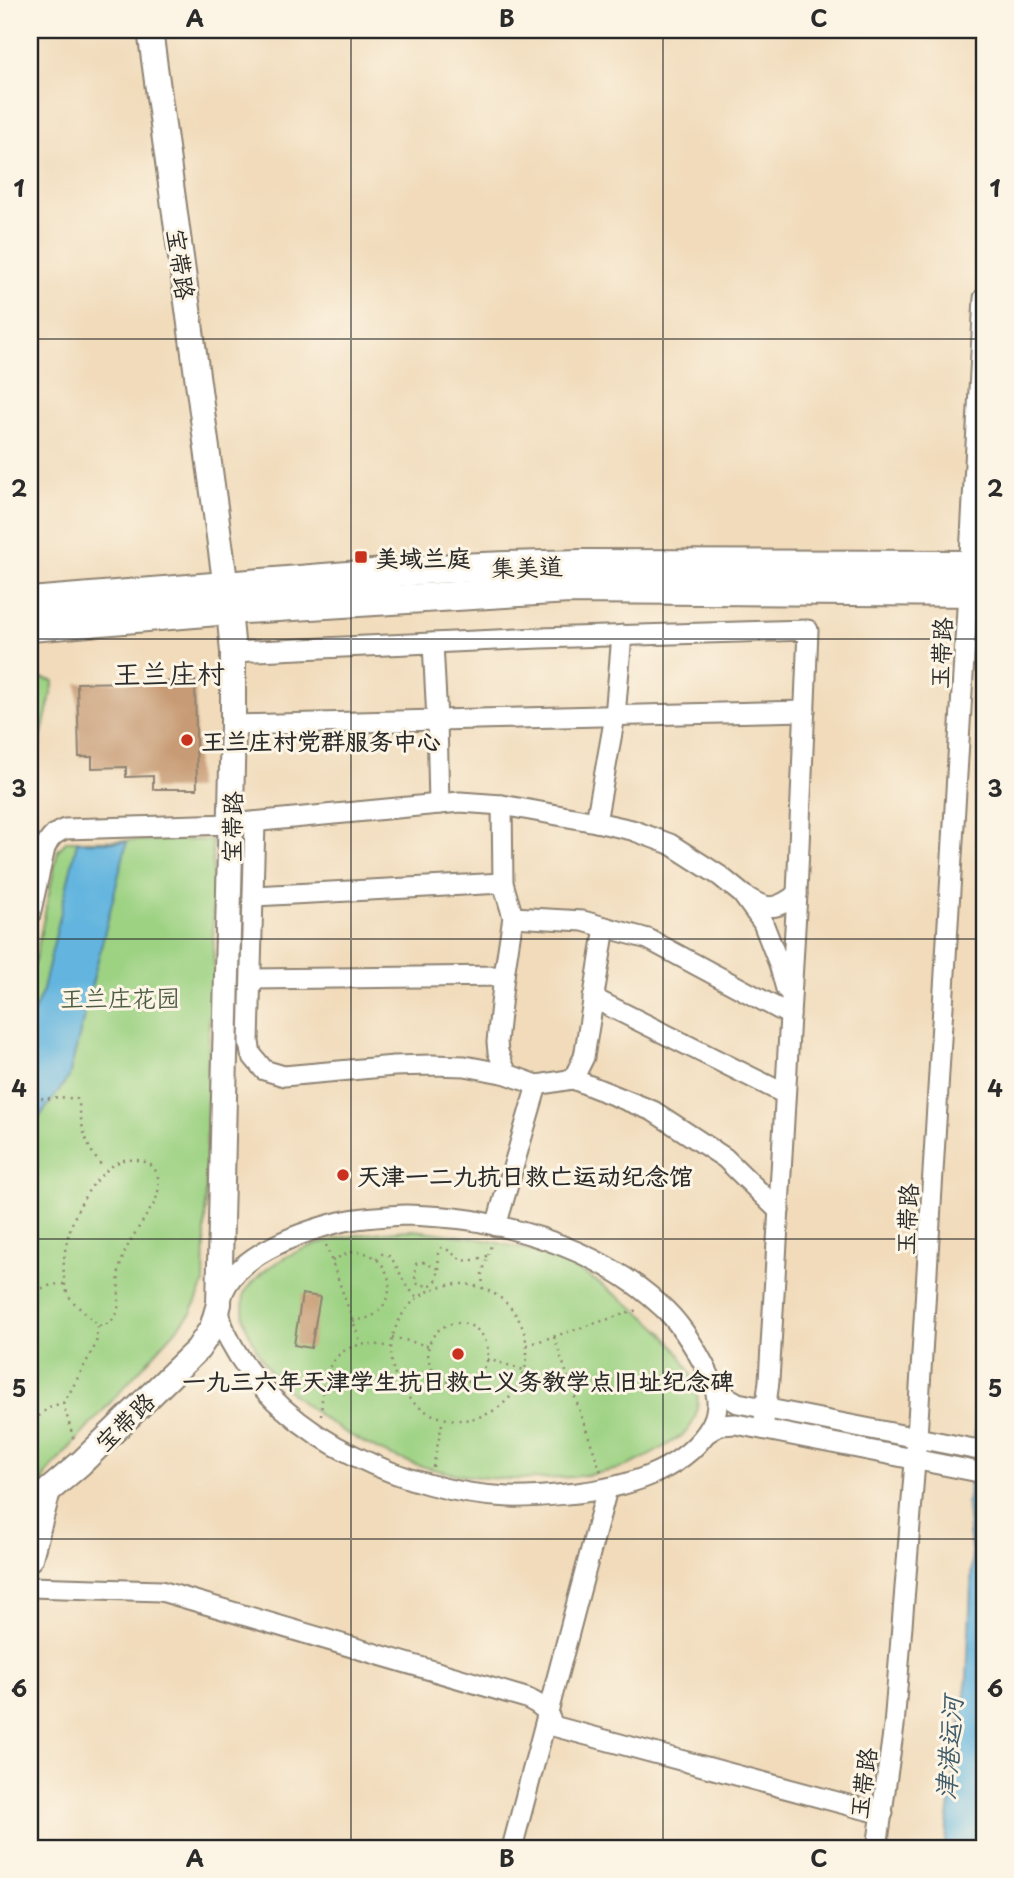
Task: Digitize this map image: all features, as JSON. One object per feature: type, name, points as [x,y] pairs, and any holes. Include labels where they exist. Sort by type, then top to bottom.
[{"type":"main road","name":"集美道","points":[[30,627],[434,569],[582,564],[977,579]]},
{"type":"main road","name":"集美道","points":[[30,602],[227,598]]},
{"type":"street","name":"宝带路","points":[[30,1558],[48,1491],[81,1463],[198,1349],[212,1328],[219,1304],[244,823],[233,725],[233,652],[227,598],[151,30]]},
{"type":"street","name":"玉带路","points":[[877,1848],[894,1726],[916,1460],[977,579],[984,298]]},
{"type":"street","points":[[233,652],[807,630],[797,894],[769,1381],[763,1429]]},
{"type":"street","points":[[596,822],[615,716],[622,635]]},
{"type":"street","points":[[433,643],[439,804]]},
{"type":"street","points":[[233,725],[805,711]]},
{"type":"street","points":[[30,915],[45,848],[55,833],[65,829],[244,823],[460,802],[502,805],[632,830],[670,844],[720,876],[741,894],[768,908],[789,901],[797,894]]},
{"type":"street","points":[[502,805],[503,883],[513,917],[497,1042],[507,1074]]},
{"type":"street","points":[[244,823],[254,895],[249,1042],[251,1054],[264,1070],[284,1076],[431,1065],[465,1066],[507,1074],[537,1085],[573,1079],[653,1111],[724,1158],[779,1211]]},
{"type":"street","points":[[254,895],[503,883]]},
{"type":"street","points":[[741,894],[763,923],[779,964],[790,1011]]},
{"type":"street","points":[[513,917],[583,921],[648,939],[790,1011]]},
{"type":"street","points":[[573,1079],[584,1057],[605,927]]},
{"type":"street","points":[[252,979],[504,976]]},
{"type":"street","points":[[593,998],[785,1094]]},
{"type":"street","points":[[496,1226],[537,1085]]},
{"type":"street","points":[[712,1380],[718,1410],[716,1418],[690,1451],[666,1468],[636,1481],[607,1489],[512,1497],[470,1493],[429,1484],[356,1457],[291,1415],[272,1398],[234,1349],[222,1325],[219,1304],[233,1275],[242,1265],[266,1250],[320,1228],[361,1218],[407,1215],[460,1219],[548,1241],[585,1256],[619,1275],[659,1303],[689,1339],[722,1394],[738,1403],[984,1451]]},
{"type":"street","points":[[706,1434],[720,1425],[729,1424],[984,1473]]},
{"type":"street","points":[[512,1848],[607,1489]]},
{"type":"street","points":[[30,1587],[161,1591],[527,1698],[548,1712],[553,1726],[883,1812]]},
{"type":"path","points":[[30,1094],[35,1092],[43,1099],[77,1099],[87,1146],[104,1168]]},
{"type":"path","points":[[123,1160],[147,1162],[158,1175],[156,1200],[137,1230],[119,1268],[119,1308],[116,1318],[107,1325],[98,1325],[66,1292],[66,1244],[77,1214],[92,1187],[111,1165],[123,1160]]},
{"type":"path","points":[[483,1289],[482,1274],[496,1226]]},
{"type":"path","points":[[320,1228],[361,1344]]},
{"type":"path","points":[[439,1269],[428,1263],[416,1264],[415,1280],[418,1284],[429,1286],[436,1281],[440,1274],[438,1254],[441,1248],[445,1247],[466,1261],[487,1256]]},
{"type":"path","points":[[332,1261],[354,1252],[367,1254],[384,1267],[389,1277],[386,1299],[382,1306],[372,1316],[353,1321]]},
{"type":"path","points":[[376,1259],[382,1254],[388,1255],[417,1298]]},
{"type":"path","points":[[411,1290],[411,1283],[415,1280]]},
{"type":"path","points":[[30,1296],[41,1288],[65,1284]]},
{"type":"path","points":[[465,1284],[483,1289],[499,1297],[512,1310],[521,1325],[527,1345],[525,1370],[515,1391],[497,1409],[464,1421],[443,1419],[422,1410],[398,1384],[392,1367],[392,1336],[402,1315],[417,1298],[429,1291],[447,1285],[465,1284]]},
{"type":"path","points":[[527,1345],[659,1303]]},
{"type":"path","points":[[452,1324],[467,1324],[483,1337],[487,1346],[487,1359],[482,1371],[474,1379],[462,1383],[449,1382],[438,1376],[431,1366],[429,1346],[433,1336],[442,1328],[452,1324]]},
{"type":"path","points":[[30,1450],[34,1426],[39,1416],[49,1407],[63,1403],[69,1394],[96,1344],[98,1325]]},
{"type":"path","points":[[392,1336],[429,1346]]},
{"type":"path","points":[[554,1337],[607,1489]]},
{"type":"path","points":[[315,1433],[320,1421],[326,1374],[341,1353],[361,1344],[372,1343],[390,1347]]},
{"type":"path","points":[[487,1359],[525,1370]]},
{"type":"path","points":[[63,1403],[81,1463]]},
{"type":"path","points":[[429,1484],[443,1419]]},
{"type":"green space","points":[[30,678],[37,685],[40,678],[54,681],[30,785]]},
{"type":"green space","name":"王兰庄花园","points":[[212,840],[214,980],[209,1020],[204,1284],[191,1313],[46,1474],[30,1527],[30,985],[58,850],[67,841]]},
{"type":"green space","points":[[412,1230],[491,1241],[548,1257],[588,1276],[631,1306],[670,1342],[693,1378],[698,1404],[688,1430],[650,1455],[616,1470],[572,1477],[512,1479],[456,1474],[397,1458],[324,1419],[282,1385],[268,1369],[245,1322],[244,1293],[260,1275],[278,1262],[314,1245],[353,1236]]},
{"type":"water","points":[[77,842],[127,842],[69,1077],[30,1130],[30,1020],[43,990]]},
{"type":"water","points":[[984,1347],[984,1848],[944,1848],[967,1678],[972,1563],[967,1505]]},
{"type":"building","points":[[195,681],[197,789],[153,789],[153,776],[126,777],[126,767],[92,768],[92,757],[79,757],[77,683]]},
{"type":"building","points":[[302,1294],[320,1297],[311,1348],[294,1345]]},
{"type":"place","name":"美域兰庭","points":[[361,557]]},
{"type":"place","name":"王兰庄村党群服务中心","points":[[187,740]]},
{"type":"place","name":"天津一二九抗日救亡运动纪念馆","points":[[343,1175]]},
{"type":"place","name":"一九三六年天津学生抗日救亡义务教学点旧址纪念碑","points":[[458,1354]]},
{"type":"district","name":"王兰庄村","points":[[169,672]]},
{"type":"water label","name":"津港运河","points":[[948,1748]]}]
